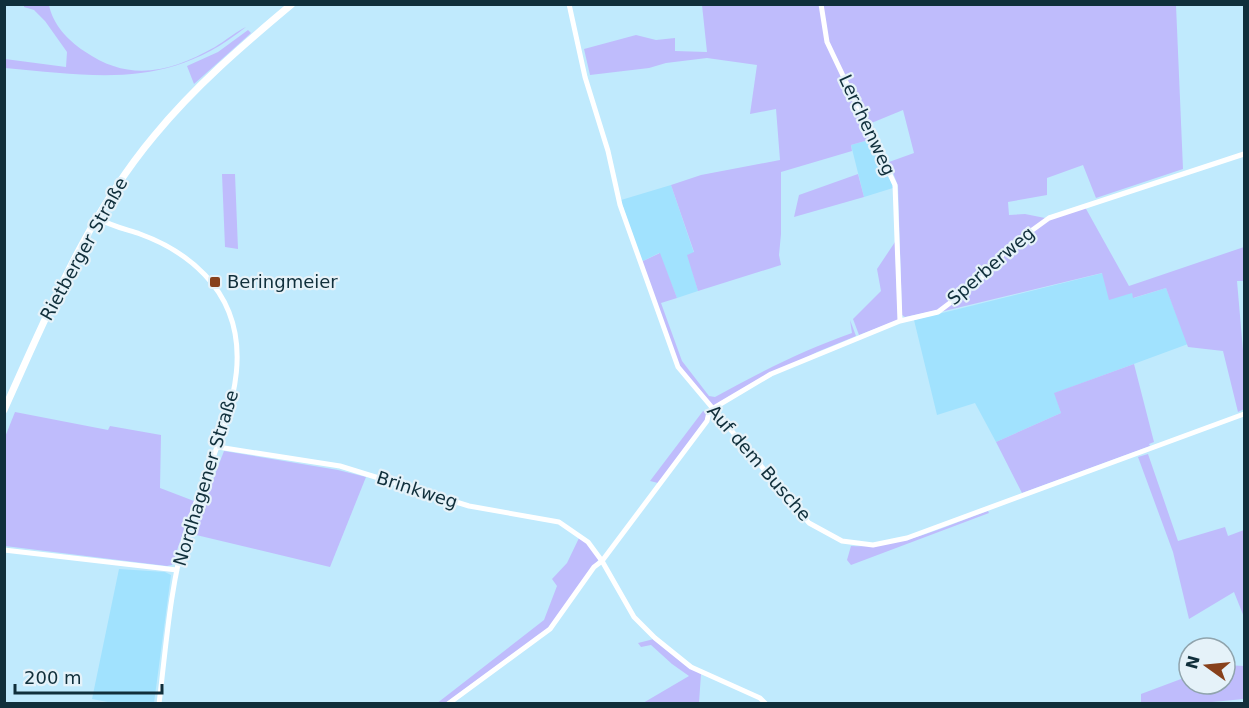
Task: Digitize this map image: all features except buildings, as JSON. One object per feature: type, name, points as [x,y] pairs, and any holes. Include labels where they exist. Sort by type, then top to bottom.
[{"type":"main road","name":"Rietberger Straße","points":[[4,410],[54,298],[97,218],[141,153],[182,104],[237,51],[292,4]]},
{"type":"street","name":"Auf dem Busche","points":[[569,4],[585,77],[608,150],[620,205],[678,367],[809,523],[842,541],[873,545],[907,538],[1245,414]]},
{"type":"street","name":"Lerchenweg","points":[[821,4],[827,42],[895,185],[900,321]]},
{"type":"street","name":"Sperberweg","points":[[712,409],[771,374],[900,321],[938,312],[979,281],[1009,247],[1049,218],[1245,154]]},
{"type":"street","name":"Nordhagener Straße","points":[[97,218],[163,244],[187,258],[206,276],[223,301],[229,314],[236,345],[235,388],[218,447],[186,531],[177,570],[159,704]]},
{"type":"street","points":[[448,704],[550,629],[594,567],[603,561],[707,421],[712,409]]},
{"type":"street","points":[[707,421],[718,417]]},
{"type":"street","name":"Brinkweg","points":[[218,447],[340,466],[469,506],[559,522],[588,542],[603,561],[634,617],[655,638],[691,667],[760,698],[766,704]]},
{"type":"street","points":[[4,550],[177,570]]},
{"type":"shaded area","points":[[24,5],[49,5],[54,19],[67,37],[78,47],[101,61],[134,70],[174,66],[160,70],[131,74],[101,75],[5,68],[5,59],[66,67],[67,52],[45,21],[34,10]]},
{"type":"shaded area","points":[[702,5],[1176,5],[1183,169],[1096,198],[1083,165],[1047,178],[1047,195],[1008,202],[1009,215],[1025,214],[1050,219],[1085,207],[1129,286],[1244,247],[1244,281],[1237,281],[1244,362],[1244,409],[1238,412],[1223,351],[1188,347],[1166,288],[1133,298],[1132,293],[1109,300],[1102,273],[940,312],[938,310],[905,317],[902,315],[898,186],[889,162],[914,153],[903,110],[869,124],[852,89],[872,139],[851,145],[852,151],[781,172],[779,255],[781,265],[698,291],[687,255],[694,252],[671,185],[701,175],[780,160],[776,109],[750,114],[757,65],[707,58],[590,75],[584,49],[636,35],[656,40],[675,38],[675,51],[707,52]]},
{"type":"shaded area","points":[[246,27],[217,47],[183,63],[215,47]]},
{"type":"shaded area","points":[[248,30],[251,33],[194,84],[187,66],[218,52]]},
{"type":"shaded area","points":[[872,139],[889,174],[893,188],[864,197],[851,145]]},
{"type":"shaded area","points":[[222,174],[235,174],[238,249],[225,247]]},
{"type":"shaded area","points":[[858,174],[864,197],[794,217],[799,195]]},
{"type":"shaded area","points":[[671,185],[694,253],[688,255],[698,291],[677,298],[659,253],[641,262],[621,200]]},
{"type":"shaded area","points":[[895,242],[898,320],[859,335],[853,319],[881,291],[877,269]]},
{"type":"shaded area","points":[[660,253],[677,298],[661,303],[682,361],[709,396],[715,397],[782,362],[852,333],[850,320],[856,336],[817,352],[713,406],[679,365],[641,262]]},
{"type":"shaded area","points":[[1103,273],[1132,293],[1134,298],[1166,288],[1188,344],[1055,393],[1061,413],[996,442],[975,403],[937,415],[914,320]]},
{"type":"shaded area","points":[[1134,364],[1154,442],[1149,444],[1150,446],[1022,493],[996,442],[1061,413],[1054,393]]},
{"type":"shaded area","points":[[703,411],[707,413],[705,420],[658,483],[650,481]]},
{"type":"shaded area","points":[[15,412],[108,430],[110,426],[161,435],[160,488],[194,501],[172,565],[5,546],[5,437]]},
{"type":"shaded area","points":[[224,451],[338,470],[366,477],[330,567],[192,534]]},
{"type":"shaded area","points":[[1148,454],[1178,541],[1225,527],[1228,536],[1244,530],[1244,617],[1234,592],[1189,619],[1173,552],[1138,457]]},
{"type":"shaded area","points":[[988,511],[989,513],[851,565],[847,560],[851,546],[887,544],[921,536]]},
{"type":"shaded area","points":[[579,538],[587,543],[599,559],[549,628],[445,703],[436,704],[544,620],[557,586],[552,579],[567,563]]},
{"type":"shaded area","points":[[119,569],[165,572],[171,575],[154,703],[113,703],[92,699]]},
{"type":"shaded area","points":[[654,639],[701,674],[699,703],[643,703],[689,676],[651,645],[641,647],[638,643]]},
{"type":"shaded area","points":[[1237,666],[1244,666],[1244,699],[1191,704],[1141,703],[1141,694],[1177,680],[1177,696],[1237,696]]},
{"type":"place","name":"Beringmeier","points":[[215,282]]}]
